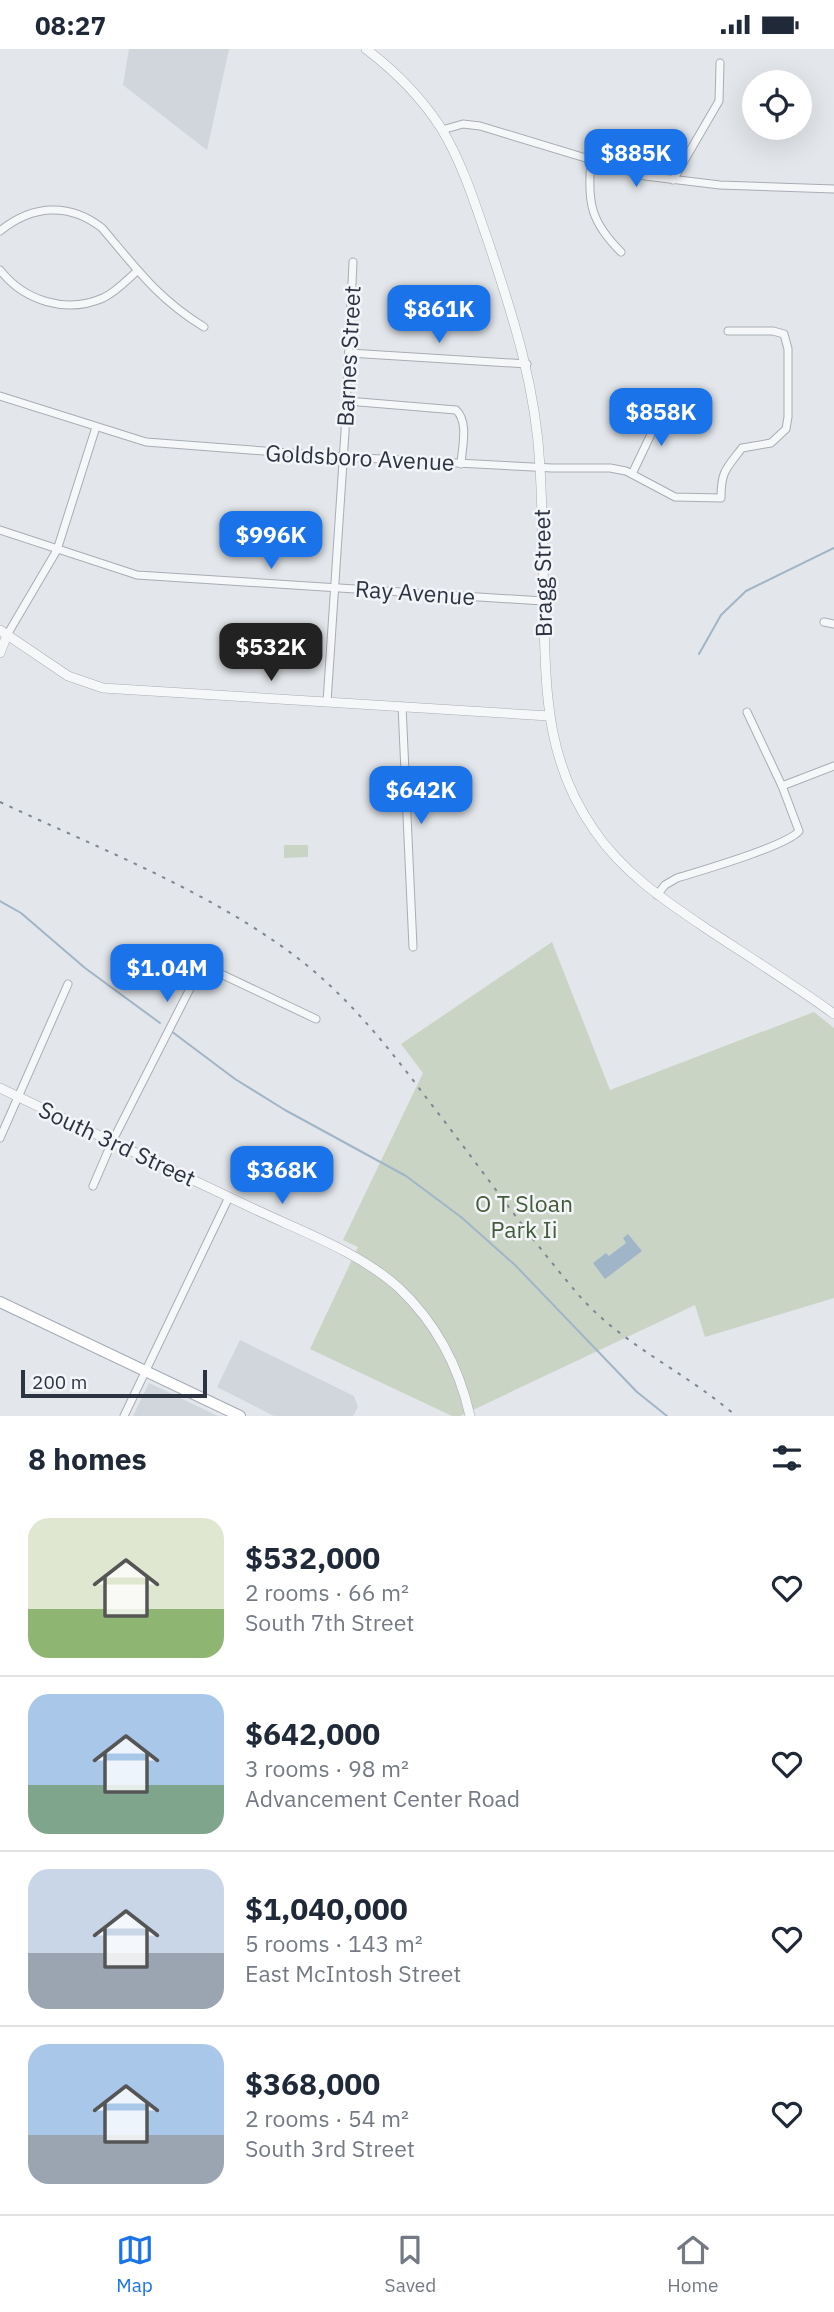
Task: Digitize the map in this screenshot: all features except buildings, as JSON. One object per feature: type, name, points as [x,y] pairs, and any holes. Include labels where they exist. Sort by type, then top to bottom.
[{"type":"main road","points":[[0,1303],[240,1416]]},
{"type":"street","name":"Bragg Street","points":[[366,49],[403,81],[442,129],[468,182],[527,364],[538,428],[549,716],[560,763],[586,818],[614,855],[657,895],[834,1014]]},
{"type":"street","points":[[673,180],[719,101],[720,63]]},
{"type":"street","points":[[442,129],[463,124],[480,126],[633,173],[673,180],[745,187],[834,189]]},
{"type":"street","points":[[591,161],[590,202],[596,221],[604,235],[621,253]]},
{"type":"street","points":[[0,231],[14,219],[39,210],[76,213],[102,228],[137,271],[170,305],[204,327]]},
{"type":"street","name":"Barnes Street","points":[[327,702],[347,401],[353,262]]},
{"type":"street","points":[[0,270],[30,296],[59,305],[105,297],[137,271]]},
{"type":"street","name":"Goldsboro Avenue","points":[[0,396],[146,442],[461,464],[610,468],[632,474],[663,493],[675,497],[721,498],[723,472],[742,448],[771,443],[786,429],[788,417],[788,349],[784,334],[773,331],[728,331]]},
{"type":"street","points":[[349,353],[527,364]]},
{"type":"street","points":[[347,401],[456,410],[463,423],[461,464]]},
{"type":"street","points":[[632,474],[654,428],[653,414]]},
{"type":"street","points":[[0,653],[3,633],[57,550],[96,427]]},
{"type":"street","name":"Ray Avenue","points":[[0,530],[137,575],[544,601]]},
{"type":"street","points":[[824,622],[834,624]]},
{"type":"street","points":[[3,633],[68,676],[92,686],[549,716]]},
{"type":"street","points":[[402,706],[413,947]]},
{"type":"street","points":[[657,895],[665,885],[677,878],[793,837],[799,831],[782,786],[747,712]]},
{"type":"street","points":[[782,786],[834,766]]},
{"type":"street","points":[[93,1187],[111,1142],[202,965],[316,1019]]},
{"type":"street","points":[[0,1138],[68,984]]},
{"type":"street","name":"South 3rd Street","points":[[0,1089],[358,1259],[398,1288],[428,1321],[448,1352],[458,1374],[470,1416]]},
{"type":"street","points":[[124,1416],[229,1197]]},
{"type":"shaded area","points":[[129,49],[229,49],[207,150],[123,85]]},
{"type":"shaded area","points":[[240,1340],[354,1396],[358,1407],[353,1416],[274,1416],[217,1387]]},
{"type":"shaded area","points":[[149,1383],[218,1416],[133,1416]]},
{"type":"green space","points":[[284,845],[308,845],[308,857],[284,858]]},
{"type":"green space","name":"O T Sloan Park Ii","points":[[552,942],[610,1090],[814,1012],[834,1028],[834,1298],[705,1337],[695,1305],[460,1416],[452,1416],[310,1349],[358,1247],[343,1240],[423,1073],[401,1044]]},
{"type":"water","points":[[628,1234],[642,1251],[605,1279],[593,1263],[606,1253],[609,1256],[626,1243],[623,1238]]},
{"type":"waterway","points":[[699,654],[721,615],[746,591],[834,548]]},
{"type":"waterway","points":[[0,901],[21,913],[85,968],[160,1023]]},
{"type":"waterway","points":[[171,1031],[235,1079],[285,1110],[406,1176],[461,1217],[515,1265],[637,1392],[667,1416]]},
{"type":"railway","points":[[0,802],[189,891],[261,932],[295,956],[333,988],[383,1042],[538,1246],[594,1311],[633,1343],[696,1385],[736,1416]]}]
